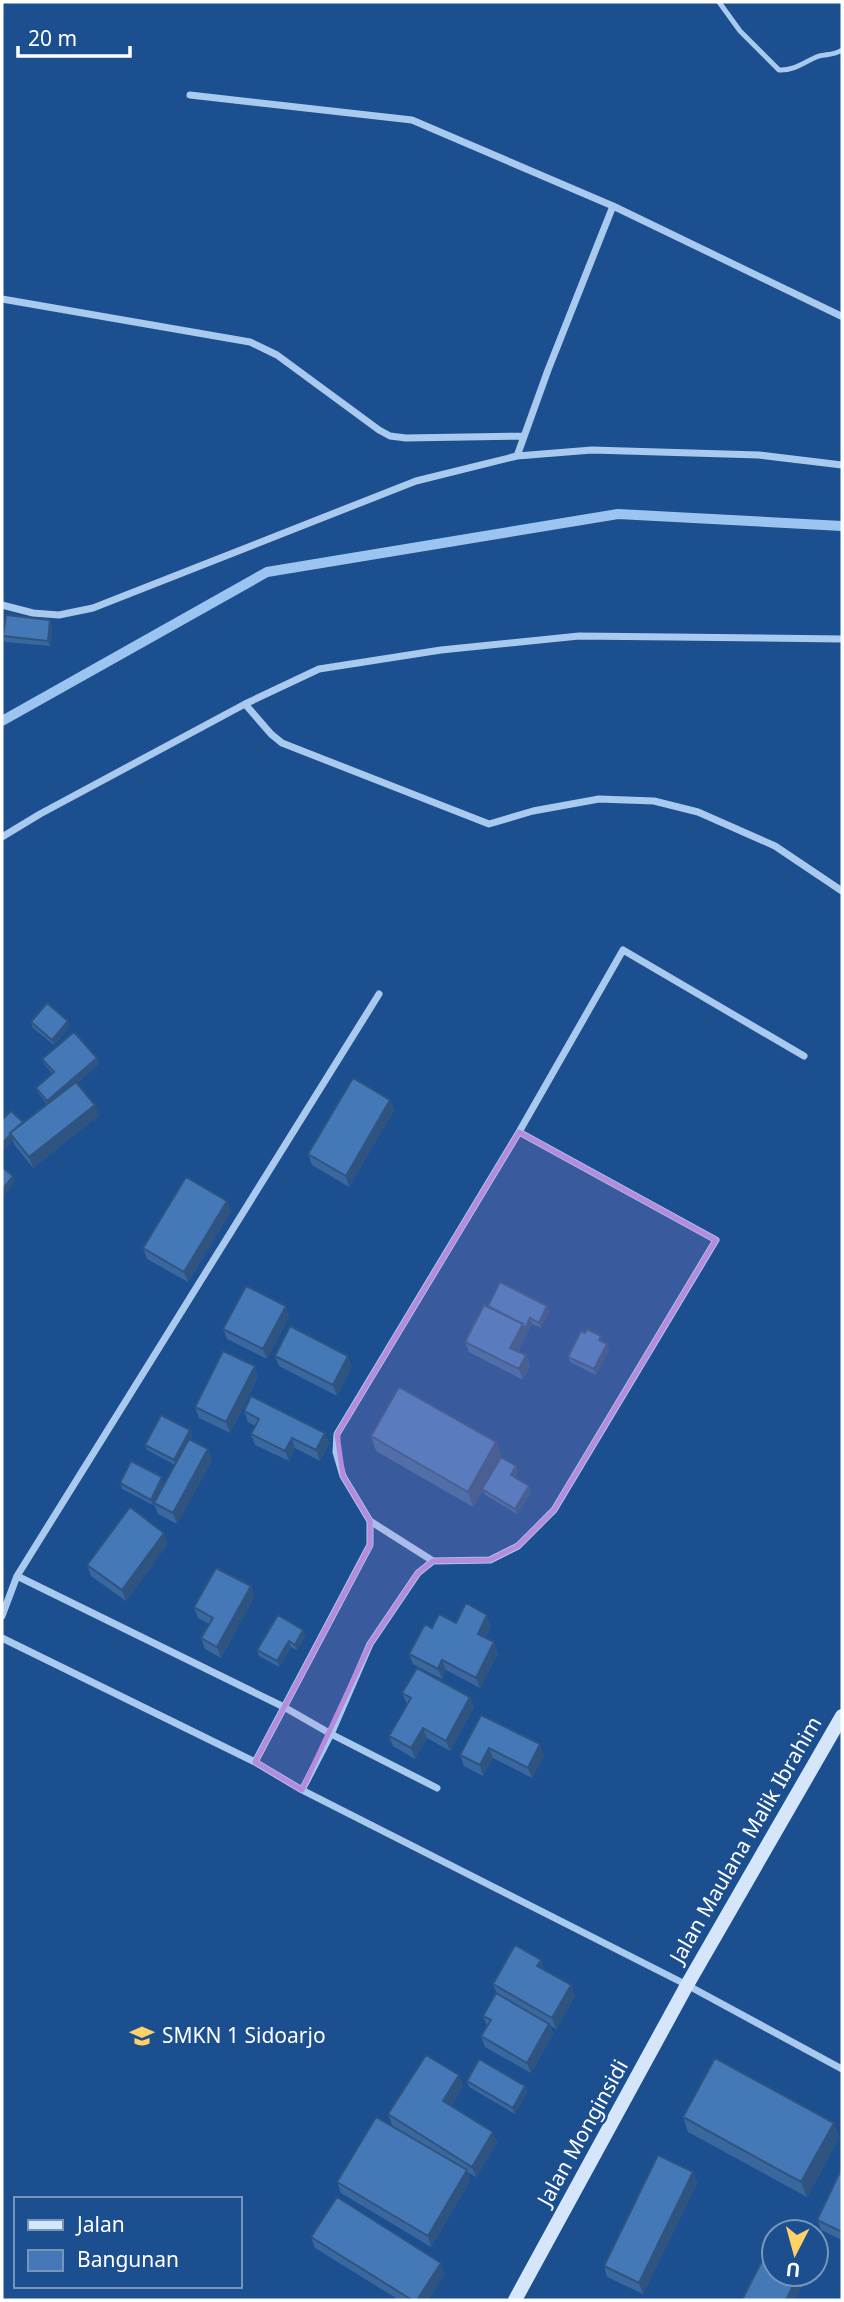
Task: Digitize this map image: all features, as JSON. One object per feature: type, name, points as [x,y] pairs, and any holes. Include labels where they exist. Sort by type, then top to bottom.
[{"type":"main road","name":"Jalan Maulana Malik Ibrahim","points":[[687,1985],[842,1716]]},
{"type":"main road","name":"Jalan Monginsidi","points":[[515,2300],[687,1985]]},
{"type":"street","points":[[190,96],[412,120],[613,206],[841,316]]},
{"type":"street","points":[[517,456],[613,206]]},
{"type":"street","points":[[2,299],[250,342],[277,355],[390,436],[524,436]]},
{"type":"street","points":[[2,605],[59,615],[93,608],[416,481],[517,456],[606,450],[759,455],[842,465]]},
{"type":"street","points":[[2,837],[245,704],[319,668],[441,650],[579,636],[842,639]]},
{"type":"street","points":[[245,704],[282,743],[489,824],[533,811],[599,799],[654,801],[698,812],[775,846],[842,891]]},
{"type":"street","points":[[519,1132],[716,1240],[554,1510],[518,1546],[490,1560],[433,1561],[370,1521],[342,1476],[336,1452],[337,1434],[519,1132],[623,950],[804,1056]]},
{"type":"street","points":[[2,1616],[17,1576],[379,994]]},
{"type":"street","points":[[255,1762],[370,1545],[370,1521]]},
{"type":"street","points":[[302,1790],[331,1734],[370,1644],[418,1573],[433,1561]]},
{"type":"street","points":[[17,1576],[284,1707],[437,1788]]},
{"type":"street","points":[[2,1638],[255,1762],[302,1790],[687,1985],[842,2069]]},
{"type":"lane","points":[[719,2],[740,31],[779,70],[794,69],[820,56],[832,55],[842,50]]},
{"type":"highlighted area","points":[[519,1132],[716,1240],[554,1510],[518,1546],[490,1560],[433,1561],[418,1573],[370,1644],[302,1790],[255,1762],[370,1545],[370,1521],[343,1476],[337,1434]]},
{"type":"building","points":[[6,615],[50,620],[48,641],[3,636]]},
{"type":"building","points":[[47,1003],[68,1021],[52,1040],[31,1022]]},
{"type":"building","points":[[74,1032],[97,1058],[47,1101],[36,1088],[54,1072],[42,1059]]},
{"type":"building","points":[[353,1078],[390,1100],[346,1176],[308,1154]]},
{"type":"building","points":[[76,1082],[95,1105],[29,1157],[10,1133]]},
{"type":"building","points":[[11,1111],[23,1122],[2,1144],[2,1120]]},
{"type":"building","points":[[2,1167],[13,1176],[2,1190]]},
{"type":"building","points":[[186,1177],[227,1201],[184,1272],[143,1248]]},
{"type":"building","points":[[500,1282],[547,1306],[539,1323],[530,1318],[525,1329],[523,1324],[488,1306]]},
{"type":"building","points":[[246,1286],[286,1306],[263,1349],[223,1329]]},
{"type":"building","points":[[484,1305],[523,1324],[510,1348],[526,1355],[519,1369],[465,1342]]},
{"type":"building","points":[[290,1326],[348,1356],[333,1385],[275,1356]]},
{"type":"building","points":[[587,1329],[601,1336],[599,1340],[607,1344],[594,1369],[568,1357],[581,1331],[585,1333]]},
{"type":"building","points":[[223,1351],[255,1366],[226,1422],[195,1407]]},
{"type":"building","points":[[399,1387],[496,1442],[468,1492],[371,1436]]},
{"type":"building","points":[[251,1396],[325,1433],[316,1450],[292,1438],[285,1451],[251,1434],[259,1419],[244,1411]]},
{"type":"building","points":[[161,1415],[190,1430],[174,1460],[145,1445]]},
{"type":"building","points":[[189,1439],[208,1449],[173,1513],[154,1503]]},
{"type":"building","points":[[501,1457],[516,1466],[511,1475],[529,1486],[515,1509],[482,1489]]},
{"type":"building","points":[[131,1461],[162,1477],[151,1500],[120,1483]]},
{"type":"building","points":[[130,1507],[164,1533],[122,1590],[87,1565]]},
{"type":"building","points":[[216,1568],[251,1586],[217,1647],[201,1638],[213,1618],[194,1607]]},
{"type":"building","points":[[466,1603],[487,1615],[478,1634],[494,1642],[476,1678],[442,1660],[438,1669],[409,1654],[425,1624],[432,1628],[439,1614],[456,1623]]},
{"type":"building","points":[[278,1615],[303,1630],[295,1645],[289,1641],[277,1661],[257,1650]]},
{"type":"building","points":[[417,1668],[470,1697],[446,1741],[423,1728],[411,1748],[389,1736],[411,1698],[402,1693]]},
{"type":"building","points":[[481,1715],[540,1744],[528,1768],[489,1748],[480,1765],[460,1755]]},
{"type":"building","points":[[515,1945],[541,1960],[537,1966],[571,1985],[552,2018],[493,1984]]},
{"type":"building","points":[[496,1993],[549,2024],[527,2063],[481,2036],[491,2020],[483,2016]]},
{"type":"building","points":[[426,2055],[459,2075],[443,2101],[493,2132],[472,2167],[388,2114]]},
{"type":"building","points":[[715,2058],[834,2123],[801,2182],[683,2117]]},
{"type":"building","points":[[479,2059],[525,2086],[513,2108],[467,2081]]},
{"type":"building","points":[[376,2117],[467,2170],[428,2236],[337,2182]]},
{"type":"building","points":[[658,2155],[693,2172],[639,2283],[604,2266]]},
{"type":"building","points":[[842,2168],[842,2232],[830,2226],[830,2218],[818,2218]]},
{"type":"building","points":[[337,2197],[441,2263],[417,2300],[412,2300],[311,2237]]},
{"type":"building","points":[[760,2265],[760,2288],[792,2288],[786,2300],[742,2300]]},
{"type":"waterway","points":[[2,721],[267,572],[618,514],[842,526]]},
{"type":"place","name":"SMKN 1 Sidoarjo","points":[[142,2036]]}]
